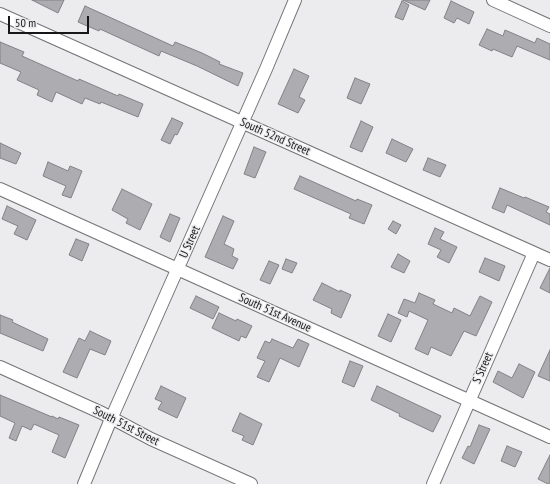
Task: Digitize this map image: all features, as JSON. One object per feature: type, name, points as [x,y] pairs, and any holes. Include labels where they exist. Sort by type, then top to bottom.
[{"type":"street","name":"U Street","points":[[84,484],[111,419],[295,0]]},
{"type":"street","points":[[493,0],[550,26]]},
{"type":"street","name":"South 52nd Street","points":[[0,14],[550,260]]},
{"type":"street","name":"South 51st Avenue","points":[[0,189],[550,437]]},
{"type":"street","name":"S Street","points":[[433,484],[534,253]]},
{"type":"street","name":"South 51st Street","points":[[0,367],[102,413],[151,440],[251,484]]},
{"type":"building","points":[[32,0],[64,0],[58,13]]},
{"type":"building","points":[[403,0],[430,0],[425,10]]},
{"type":"building","points":[[402,1],[409,5],[403,20],[395,17]]},
{"type":"building","points":[[451,1],[474,12],[469,24],[457,18],[454,23],[444,18]]},
{"type":"building","points":[[85,6],[173,46],[175,42],[220,62],[219,64],[243,73],[238,86],[197,66],[161,51],[159,56],[100,29],[99,31],[78,22]]},
{"type":"building","points":[[487,29],[503,36],[505,30],[535,43],[537,38],[550,44],[550,60],[517,46],[512,57],[479,45]]},
{"type":"building","points":[[0,42],[24,52],[22,56],[78,81],[79,79],[118,96],[119,94],[143,104],[138,117],[101,102],[100,104],[85,98],[82,104],[56,92],[52,102],[37,95],[39,90],[17,80],[21,72],[0,63]]},
{"type":"building","points":[[294,69],[309,76],[299,97],[305,100],[298,113],[278,104]]},
{"type":"building","points":[[355,78],[370,84],[361,104],[347,98]]},
{"type":"building","points":[[172,118],[183,123],[177,135],[175,134],[170,144],[161,140]]},
{"type":"building","points":[[361,121],[373,127],[362,152],[350,147]]},
{"type":"building","points":[[392,139],[413,149],[406,162],[386,153]]},
{"type":"building","points":[[0,143],[21,153],[16,164],[0,158]]},
{"type":"building","points":[[254,147],[266,152],[255,178],[244,174]]},
{"type":"building","points":[[428,158],[446,165],[440,177],[423,170]]},
{"type":"building","points":[[48,162],[68,171],[70,166],[82,171],[71,198],[62,195],[66,186],[43,176]]},
{"type":"building","points":[[300,176],[356,201],[357,199],[372,205],[364,224],[349,218],[351,214],[294,189]]},
{"type":"building","points":[[500,188],[549,207],[546,212],[550,214],[550,225],[507,205],[504,213],[492,208]]},
{"type":"building","points":[[122,189],[152,204],[140,230],[126,223],[128,219],[112,210]]},
{"type":"building","points":[[7,206],[36,220],[27,240],[14,234],[18,226],[2,219]]},
{"type":"building","points":[[170,214],[180,218],[170,242],[160,237]]},
{"type":"building","points":[[223,216],[234,221],[224,244],[234,249],[232,256],[238,259],[233,269],[205,257]]},
{"type":"building","points":[[393,221],[401,225],[396,234],[388,229]]},
{"type":"building","points":[[435,228],[444,232],[440,239],[457,247],[449,263],[437,257],[441,250],[428,244]]},
{"type":"building","points":[[76,239],[89,244],[82,261],[69,255]]},
{"type":"building","points":[[398,254],[410,261],[404,273],[391,267]]},
{"type":"building","points":[[485,258],[505,266],[499,281],[479,272]]},
{"type":"building","points":[[286,259],[297,263],[292,273],[282,269]]},
{"type":"building","points":[[269,261],[279,265],[270,284],[260,280]]},
{"type":"building","points":[[550,268],[550,293],[540,288]]},
{"type":"building","points":[[322,283],[340,292],[340,290],[351,295],[341,318],[331,313],[332,309],[313,300]]},
{"type":"building","points":[[419,293],[435,300],[433,304],[452,313],[454,308],[470,316],[480,296],[492,302],[476,336],[464,331],[451,356],[431,347],[428,355],[415,349],[428,320],[409,311],[407,317],[398,313],[404,299],[415,303]]},
{"type":"building","points":[[196,296],[219,307],[213,319],[190,308]]},
{"type":"building","points":[[219,313],[236,321],[237,319],[252,326],[246,338],[241,336],[239,341],[212,328]]},
{"type":"building","points":[[388,314],[401,320],[391,342],[378,336]]},
{"type":"building","points":[[0,315],[13,320],[12,322],[48,339],[43,351],[0,333]]},
{"type":"building","points":[[90,331],[111,341],[105,355],[90,349],[77,378],[63,372],[79,338],[85,341]]},
{"type":"building","points":[[272,339],[293,348],[298,339],[309,344],[299,367],[280,358],[269,382],[257,377],[265,361],[257,358],[265,341],[270,343]]},
{"type":"building","points":[[550,350],[550,381],[538,376]]},
{"type":"building","points":[[350,361],[363,366],[354,387],[342,382]]},
{"type":"building","points":[[519,364],[535,372],[523,398],[493,382],[498,371],[512,378]]},
{"type":"building","points":[[161,386],[186,398],[177,418],[158,409],[162,402],[155,399]]},
{"type":"building","points":[[377,386],[441,416],[433,432],[399,416],[400,414],[371,400]]},
{"type":"building","points":[[0,395],[52,417],[58,419],[59,417],[79,425],[65,458],[52,452],[59,435],[34,424],[31,430],[22,426],[16,441],[9,438],[15,423],[0,416]]},
{"type":"building","points":[[240,413],[262,424],[253,445],[242,440],[244,436],[232,431]]},
{"type":"building","points":[[479,425],[490,429],[474,464],[462,458],[468,446],[470,447]]},
{"type":"building","points":[[507,446],[522,452],[515,467],[501,461]]},
{"type":"building","points":[[550,455],[550,484],[548,484],[538,479]]}]
